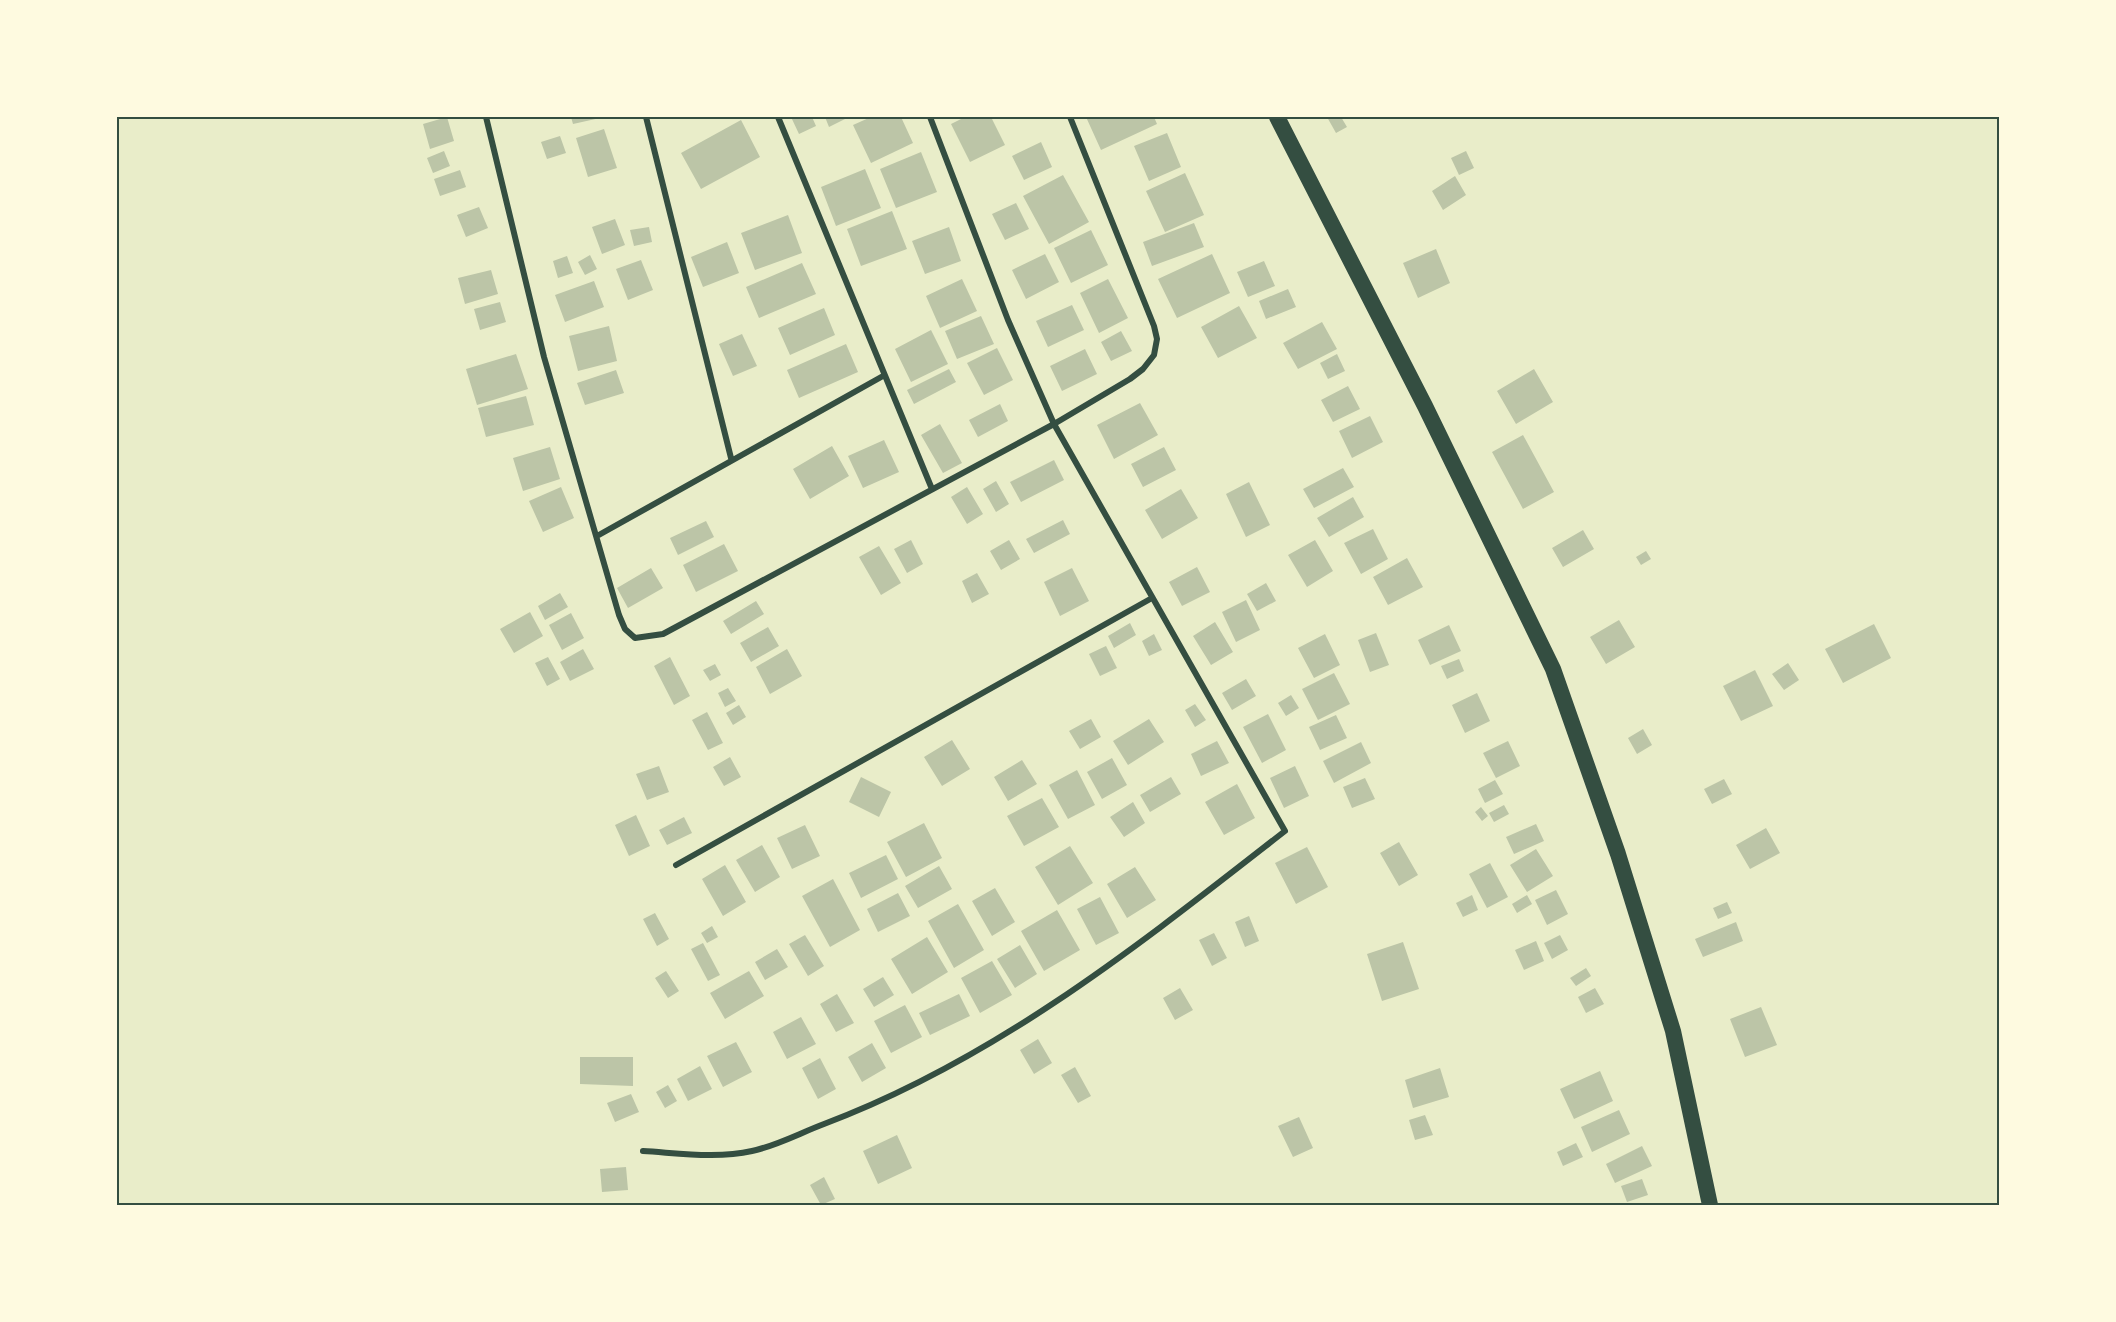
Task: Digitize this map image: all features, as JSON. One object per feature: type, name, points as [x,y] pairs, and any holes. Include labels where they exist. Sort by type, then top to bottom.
[{"type":"highway","points":[[1277,117],[1425,406],[1553,669],[1618,854],[1673,1031],[1710,1205]]},
{"type":"street","points":[[486,117],[544,357],[625,629],[635,638],[663,634],[1054,424],[1143,369],[1154,355],[1157,339],[1143,297],[1070,117]]},
{"type":"street","points":[[646,117],[731,458]]},
{"type":"street","points":[[778,117],[883,376],[932,489]]},
{"type":"street","points":[[643,1150],[701,1155],[751,1151],[869,1107],[962,1061],[1113,964],[1285,831],[1054,424],[1008,320],[930,117]]},
{"type":"street","points":[[597,536],[731,458],[883,376]]},
{"type":"street","points":[[676,865],[1152,598]]},
{"type":"building","points":[[447,117],[454,141],[430,149],[423,124]]},
{"type":"building","points":[[571,117],[600,117],[600,118],[573,124]]},
{"type":"building","points":[[791,117],[812,117],[816,126],[799,134]]},
{"type":"building","points":[[825,117],[849,117],[829,127]]},
{"type":"building","points":[[871,117],[901,117],[913,143],[871,163],[853,125]]},
{"type":"building","points":[[965,117],[991,117],[1005,145],[970,162],[951,124]]},
{"type":"building","points":[[1086,117],[1154,117],[1157,124],[1101,150]]},
{"type":"building","points":[[1327,117],[1341,117],[1347,127],[1336,133]]},
{"type":"building","points":[[741,120],[760,157],[701,189],[681,153]]},
{"type":"building","points":[[604,129],[617,168],[588,177],[576,138]]},
{"type":"building","points":[[1167,133],[1181,167],[1149,181],[1134,146]]},
{"type":"building","points":[[560,136],[566,153],[547,159],[541,142]]},
{"type":"building","points":[[1041,142],[1052,167],[1024,180],[1012,156]]},
{"type":"building","points":[[444,151],[450,166],[433,173],[427,158]]},
{"type":"building","points":[[1466,151],[1474,168],[1459,175],[1451,158]]},
{"type":"building","points":[[921,152],[937,192],[896,208],[880,169]]},
{"type":"building","points":[[865,169],[881,208],[836,226],[821,187]]},
{"type":"building","points":[[460,170],[466,187],[440,196],[434,179]]},
{"type":"building","points":[[1185,173],[1204,215],[1165,232],[1146,191]]},
{"type":"building","points":[[1063,175],[1089,222],[1049,244],[1023,196]]},
{"type":"building","points":[[1455,176],[1466,195],[1443,210],[1432,191]]},
{"type":"building","points":[[1016,203],[1029,229],[1005,240],[992,214]]},
{"type":"building","points":[[479,207],[488,228],[466,237],[457,215]]},
{"type":"building","points":[[892,211],[907,249],[861,266],[847,229]]},
{"type":"building","points":[[788,215],[802,253],[755,270],[741,233]]},
{"type":"building","points":[[615,219],[625,245],[602,254],[592,227]]},
{"type":"building","points":[[1194,223],[1204,247],[1152,266],[1143,242]]},
{"type":"building","points":[[649,227],[652,242],[634,246],[630,230]]},
{"type":"building","points":[[949,227],[961,261],[925,274],[912,241]]},
{"type":"building","points":[[1091,230],[1108,265],[1071,283],[1054,248]]},
{"type":"building","points":[[727,242],[739,273],[703,287],[691,257]]},
{"type":"building","points":[[1436,249],[1450,283],[1418,298],[1403,263]]},
{"type":"building","points":[[1045,254],[1059,282],[1026,299],[1012,270]]},
{"type":"building","points":[[1212,254],[1230,293],[1177,318],[1158,279]]},
{"type":"building","points":[[590,255],[597,269],[585,275],[578,262]]},
{"type":"building","points":[[567,256],[573,273],[558,278],[553,261]]},
{"type":"building","points":[[641,260],[653,290],[628,300],[616,269]]},
{"type":"building","points":[[1264,261],[1275,286],[1248,297],[1237,272]]},
{"type":"building","points":[[802,263],[816,294],[759,318],[746,287]]},
{"type":"building","points":[[491,270],[498,294],[465,304],[458,278]]},
{"type":"building","points":[[962,279],[977,311],[940,328],[926,296]]},
{"type":"building","points":[[1108,279],[1128,318],[1099,333],[1080,293]]},
{"type":"building","points":[[594,281],[604,307],[565,322],[555,295]]},
{"type":"building","points":[[1288,289],[1296,307],[1266,319],[1259,301]]},
{"type":"building","points":[[500,302],[506,322],[480,330],[474,309]]},
{"type":"building","points":[[1072,305],[1084,330],[1048,347],[1036,321]]},
{"type":"building","points":[[1239,306],[1257,338],[1218,358],[1201,327]]},
{"type":"building","points":[[824,308],[835,335],[790,355],[778,328]]},
{"type":"building","points":[[981,316],[994,344],[957,359],[945,331]]},
{"type":"building","points":[[1322,322],[1337,349],[1298,369],[1283,343]]},
{"type":"building","points":[[609,326],[617,361],[578,371],[569,336]]},
{"type":"building","points":[[931,330],[948,364],[911,382],[895,349]]},
{"type":"building","points":[[1121,331],[1132,351],[1111,361],[1101,342]]},
{"type":"building","points":[[742,334],[757,366],[733,376],[719,344]]},
{"type":"building","points":[[846,344],[858,372],[799,398],[787,370]]},
{"type":"building","points":[[997,348],[1013,380],[984,395],[967,363]]},
{"type":"building","points":[[1085,349],[1097,374],[1062,391],[1050,366]]},
{"type":"building","points":[[516,354],[528,389],[477,405],[466,369]]},
{"type":"building","points":[[1337,354],[1345,371],[1328,379],[1320,363]]},
{"type":"building","points":[[949,369],[956,382],[914,404],[907,390]]},
{"type":"building","points":[[1534,369],[1553,402],[1516,424],[1497,391]]},
{"type":"building","points":[[616,370],[624,393],[585,405],[577,383]]},
{"type":"building","points":[[1348,386],[1360,409],[1333,422],[1321,400]]},
{"type":"building","points":[[526,396],[534,425],[486,437],[478,408]]},
{"type":"building","points":[[1140,403],[1158,435],[1114,459],[1097,425]]},
{"type":"building","points":[[1000,404],[1008,421],[978,437],[969,420]]},
{"type":"building","points":[[1370,416],[1383,442],[1352,458],[1339,431]]},
{"type":"building","points":[[940,424],[962,463],[943,473],[921,435]]},
{"type":"building","points":[[1523,435],[1554,492],[1523,509],[1492,452]]},
{"type":"building","points":[[884,440],[899,472],[863,488],[848,456]]},
{"type":"building","points":[[832,446],[849,476],[810,499],[793,469]]},
{"type":"building","points":[[550,447],[560,479],[523,491],[513,458]]},
{"type":"building","points":[[1164,447],[1176,470],[1143,487],[1131,464]]},
{"type":"building","points":[[1054,460],[1064,480],[1021,502],[1010,482]]},
{"type":"building","points":[[1343,468],[1354,487],[1314,508],[1303,489]]},
{"type":"building","points":[[996,481],[1009,504],[996,512],[983,489]]},
{"type":"building","points":[[1249,482],[1270,525],[1246,537],[1226,494]]},
{"type":"building","points":[[561,487],[574,518],[543,532],[529,501]]},
{"type":"building","points":[[967,487],[983,514],[967,524],[951,497]]},
{"type":"building","points":[[1181,489],[1198,518],[1162,539],[1145,510]]},
{"type":"building","points":[[1353,497],[1364,517],[1329,537],[1317,518]]},
{"type":"building","points":[[1063,520],[1070,534],[1034,553],[1026,539]]},
{"type":"building","points":[[706,521],[714,537],[678,555],[670,538]]},
{"type":"building","points":[[1373,529],[1388,559],[1361,574],[1344,543]]},
{"type":"building","points":[[1583,530],[1594,549],[1563,567],[1552,548]]},
{"type":"building","points":[[911,540],[923,564],[907,573],[894,549]]},
{"type":"building","points":[[1009,540],[1020,559],[1001,570],[990,551]]},
{"type":"building","points":[[1315,540],[1333,571],[1307,587],[1288,555]]},
{"type":"building","points":[[724,544],[738,571],[696,592],[683,565]]},
{"type":"building","points":[[879,546],[901,583],[881,595],[859,557]]},
{"type":"building","points":[[1646,551],[1651,559],[1641,565],[1636,557]]},
{"type":"building","points":[[1407,558],[1423,587],[1388,605],[1373,577]]},
{"type":"building","points":[[1197,567],[1210,592],[1182,606],[1169,582]]},
{"type":"building","points":[[651,568],[663,588],[628,608],[617,588]]},
{"type":"building","points":[[1072,568],[1089,601],[1060,616],[1044,582]]},
{"type":"building","points":[[977,573],[989,594],[972,603],[962,581]]},
{"type":"building","points":[[1266,583],[1276,601],[1257,611],[1247,594]]},
{"type":"building","points":[[560,593],[568,607],[545,620],[538,606]]},
{"type":"building","points":[[1246,600],[1260,630],[1236,642],[1222,612]]},
{"type":"building","points":[[756,601],[764,614],[731,634],[723,621]]},
{"type":"building","points":[[530,612],[543,636],[514,653],[500,629]]},
{"type":"building","points":[[571,613],[584,638],[562,650],[549,625]]},
{"type":"building","points":[[1619,620],[1635,647],[1606,664],[1590,637]]},
{"type":"building","points":[[1215,622],[1233,652],[1211,665],[1193,636]]},
{"type":"building","points":[[1130,623],[1136,635],[1114,648],[1108,636]]},
{"type":"building","points":[[1874,624],[1891,658],[1843,683],[1825,649]]},
{"type":"building","points":[[1449,625],[1461,651],[1430,665],[1418,640]]},
{"type":"building","points":[[768,627],[779,646],[751,662],[740,643]]},
{"type":"building","points":[[1376,633],[1389,665],[1370,672],[1358,640]]},
{"type":"building","points":[[1154,634],[1162,650],[1149,656],[1142,641]]},
{"type":"building","points":[[1325,634],[1340,665],[1314,678],[1298,648]]},
{"type":"building","points":[[1106,646],[1117,668],[1100,676],[1089,654]]},
{"type":"building","points":[[583,649],[594,669],[570,681],[560,662]]},
{"type":"building","points":[[787,649],[802,676],[770,694],[756,667]]},
{"type":"building","points":[[548,657],[560,679],[547,686],[535,663]]},
{"type":"building","points":[[670,657],[690,696],[674,705],[654,666]]},
{"type":"building","points":[[1459,659],[1464,671],[1447,679],[1441,666]]},
{"type":"building","points":[[1788,663],[1799,680],[1784,690],[1772,674]]},
{"type":"building","points":[[715,664],[721,675],[710,681],[703,670]]},
{"type":"building","points":[[1755,670],[1773,706],[1741,721],[1723,686]]},
{"type":"building","points":[[1334,673],[1350,704],[1318,720],[1302,689]]},
{"type":"building","points":[[1246,679],[1256,696],[1232,710],[1222,693]]},
{"type":"building","points":[[728,688],[736,701],[725,707],[718,693]]},
{"type":"building","points":[[1477,693],[1490,721],[1465,733],[1452,705]]},
{"type":"building","points":[[1291,695],[1299,708],[1286,716],[1278,703]]},
{"type":"building","points":[[1195,704],[1206,720],[1195,727],[1185,710]]},
{"type":"building","points":[[739,705],[746,717],[733,725],[726,713]]},
{"type":"building","points":[[707,712],[723,743],[708,750],[692,720]]},
{"type":"building","points":[[1268,714],[1286,750],[1262,763],[1243,727]]},
{"type":"building","points":[[1336,715],[1347,738],[1320,750],[1309,727]]},
{"type":"building","points":[[1091,719],[1101,737],[1080,749],[1069,731]]},
{"type":"building","points":[[1149,719],[1164,742],[1128,765],[1113,741]]},
{"type":"building","points":[[1643,729],[1652,745],[1637,754],[1628,738]]},
{"type":"building","points":[[952,740],[970,769],[942,786],[924,757]]},
{"type":"building","points":[[1217,741],[1229,763],[1201,776],[1191,754]]},
{"type":"building","points":[[1508,741],[1520,766],[1496,778],[1483,753]]},
{"type":"building","points":[[1361,742],[1371,763],[1334,783],[1323,761]]},
{"type":"building","points":[[730,757],[741,777],[724,786],[713,767]]},
{"type":"building","points":[[1112,758],[1127,785],[1102,799],[1087,772]]},
{"type":"building","points":[[1022,760],[1037,784],[1008,801],[994,777]]},
{"type":"building","points":[[659,766],[669,792],[647,800],[636,774]]},
{"type":"building","points":[[1295,766],[1309,796],[1284,808],[1270,778]]},
{"type":"building","points":[[1077,770],[1095,805],[1068,819],[1049,785]]},
{"type":"building","points":[[861,777],[891,792],[879,817],[849,802]]},
{"type":"building","points":[[1171,777],[1181,794],[1150,812],[1140,795]]},
{"type":"building","points":[[1365,778],[1375,799],[1352,808],[1343,787]]},
{"type":"building","points":[[1724,779],[1732,794],[1712,804],[1704,789]]},
{"type":"building","points":[[1495,780],[1503,794],[1485,803],[1478,789]]},
{"type":"building","points":[[1237,784],[1255,818],[1224,835],[1205,802]]},
{"type":"building","points":[[1042,798],[1059,827],[1024,846],[1007,816]]},
{"type":"building","points":[[1133,802],[1145,823],[1124,837],[1110,817]]},
{"type":"building","points":[[1504,805],[1509,814],[1494,822],[1489,813]]},
{"type":"building","points":[[1481,807],[1488,816],[1482,821],[1475,812]]},
{"type":"building","points":[[636,815],[650,846],[629,856],[615,825]]},
{"type":"building","points":[[684,817],[692,833],[667,845],[659,830]]},
{"type":"building","points":[[924,823],[942,858],[906,877],[887,842]]},
{"type":"building","points":[[1536,824],[1544,841],[1514,854],[1506,837]]},
{"type":"building","points":[[805,825],[820,856],[792,869],[777,838]]},
{"type":"building","points":[[1766,828],[1780,853],[1750,869],[1736,845]]},
{"type":"building","points":[[1399,842],[1418,875],[1399,886],[1380,853]]},
{"type":"building","points":[[762,845],[780,877],[755,892],[736,860]]},
{"type":"building","points":[[1070,846],[1093,883],[1058,905],[1035,867]]},
{"type":"building","points":[[1307,847],[1328,887],[1296,904],[1275,863]]},
{"type":"building","points":[[1536,849],[1553,876],[1527,892],[1510,865]]},
{"type":"building","points":[[886,855],[898,879],[861,898],[849,873]]},
{"type":"building","points":[[1490,863],[1508,897],[1487,908],[1469,874]]},
{"type":"building","points":[[725,865],[746,902],[723,916],[702,879]]},
{"type":"building","points":[[939,866],[952,889],[918,908],[905,886]]},
{"type":"building","points":[[1135,867],[1156,900],[1127,918],[1107,884]]},
{"type":"building","points":[[833,879],[860,930],[830,947],[802,896]]},
{"type":"building","points":[[995,888],[1015,922],[992,936],[972,901]]},
{"type":"building","points":[[1556,890],[1568,914],[1547,925],[1535,900]]},
{"type":"building","points":[[898,893],[910,916],[878,932],[867,909]]},
{"type":"building","points":[[1472,895],[1478,910],[1463,917],[1456,903]]},
{"type":"building","points":[[1527,895],[1532,904],[1517,913],[1512,904]]},
{"type":"building","points":[[1100,897],[1119,933],[1096,945],[1077,909]]},
{"type":"building","points":[[1727,902],[1732,913],[1718,919],[1713,908]]},
{"type":"building","points":[[958,904],[984,950],[954,968],[928,921]]},
{"type":"building","points":[[1057,910],[1080,950],[1044,971],[1021,931]]},
{"type":"building","points":[[655,913],[669,939],[657,946],[643,919]]},
{"type":"building","points":[[1249,916],[1259,941],[1245,947],[1235,922]]},
{"type":"building","points":[[1736,922],[1743,941],[1703,957],[1695,939]]},
{"type":"building","points":[[712,926],[718,937],[707,943],[701,933]]},
{"type":"building","points":[[1214,933],[1227,958],[1212,966],[1199,940]]},
{"type":"building","points":[[805,935],[824,966],[808,976],[789,944]]},
{"type":"building","points":[[1560,935],[1568,950],[1552,959],[1544,943]]},
{"type":"building","points":[[927,937],[948,972],[912,994],[891,959]]},
{"type":"building","points":[[1536,941],[1544,961],[1524,970],[1515,950]]},
{"type":"building","points":[[1403,942],[1419,989],[1382,1001],[1367,954]]},
{"type":"building","points":[[703,943],[720,975],[708,981],[691,949]]},
{"type":"building","points":[[1020,945],[1037,974],[1015,988],[997,959]]},
{"type":"building","points":[[777,949],[788,967],[765,980],[755,962]]},
{"type":"building","points":[[992,961],[1012,995],[980,1013],[961,978]]},
{"type":"building","points":[[1586,968],[1591,976],[1576,986],[1570,978]]},
{"type":"building","points":[[666,971],[679,991],[668,998],[655,978]]},
{"type":"building","points":[[749,971],[764,996],[725,1019],[710,993]]},
{"type":"building","points":[[883,977],[894,995],[874,1007],[863,989]]},
{"type":"building","points":[[1180,988],[1193,1010],[1175,1020],[1163,998]]},
{"type":"building","points":[[1595,988],[1604,1004],[1586,1013],[1578,997]]},
{"type":"building","points":[[837,994],[854,1023],[836,1032],[820,1004]]},
{"type":"building","points":[[959,994],[970,1016],[930,1035],[919,1013]]},
{"type":"building","points":[[905,1005],[922,1037],[891,1053],[874,1021]]},
{"type":"building","points":[[1761,1007],[1777,1045],[1745,1057],[1730,1019]]},
{"type":"building","points":[[801,1017],[816,1044],[787,1059],[773,1032]]},
{"type":"building","points":[[1038,1039],[1052,1063],[1034,1074],[1020,1050]]},
{"type":"building","points":[[736,1042],[752,1072],[723,1087],[707,1056]]},
{"type":"building","points":[[872,1043],[886,1068],[862,1082],[848,1057]]},
{"type":"building","points":[[580,1057],[633,1057],[633,1086],[580,1084]]},
{"type":"building","points":[[820,1058],[836,1089],[818,1099],[802,1068]]},
{"type":"building","points":[[700,1066],[712,1089],[688,1101],[677,1079]]},
{"type":"building","points":[[1075,1067],[1091,1096],[1078,1103],[1061,1075]]},
{"type":"building","points":[[1440,1068],[1449,1097],[1413,1108],[1405,1080]]},
{"type":"building","points":[[1600,1071],[1613,1101],[1574,1119],[1560,1089]]},
{"type":"building","points":[[668,1085],[677,1101],[665,1108],[656,1092]]},
{"type":"building","points":[[631,1094],[639,1112],[615,1122],[607,1103]]},
{"type":"building","points":[[1619,1110],[1630,1134],[1592,1152],[1581,1127]]},
{"type":"building","points":[[1425,1115],[1433,1135],[1415,1140],[1409,1120]]},
{"type":"building","points":[[1299,1117],[1313,1148],[1293,1157],[1278,1126]]},
{"type":"building","points":[[897,1135],[912,1168],[878,1184],[863,1151]]},
{"type":"building","points":[[1576,1143],[1583,1157],[1563,1166],[1557,1152]]},
{"type":"building","points":[[1642,1146],[1652,1166],[1615,1183],[1606,1164]]},
{"type":"building","points":[[626,1167],[628,1190],[602,1192],[600,1169]]},
{"type":"building","points":[[824,1177],[835,1199],[821,1205],[810,1185]]},
{"type":"building","points":[[1642,1179],[1648,1195],[1627,1202],[1621,1186]]}]
